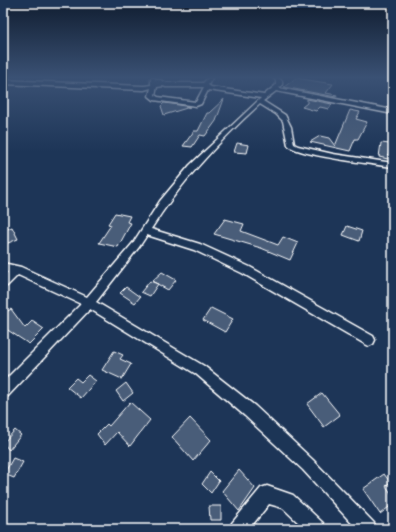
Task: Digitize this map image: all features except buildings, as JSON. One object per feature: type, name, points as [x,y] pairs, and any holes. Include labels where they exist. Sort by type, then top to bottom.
[{"type":"street","points":[[187,103],[199,103]]},
{"type":"street","points":[[3,391],[89,302],[136,245],[163,203],[193,167],[260,103]]},
{"type":"street","points":[[267,103],[282,115],[286,121],[291,145],[296,148],[333,156],[393,165]]},
{"type":"street","points":[[348,103],[393,112]]},
{"type":"street","points":[[145,231],[197,247],[246,270],[369,340]]},
{"type":"street","points":[[3,267],[17,270],[89,302],[200,370],[250,411],[308,465],[368,529]]},
{"type":"street","points":[[3,283],[17,270]]},
{"type":"street","points":[[238,529],[267,494],[277,499],[287,501],[317,529]]}]
